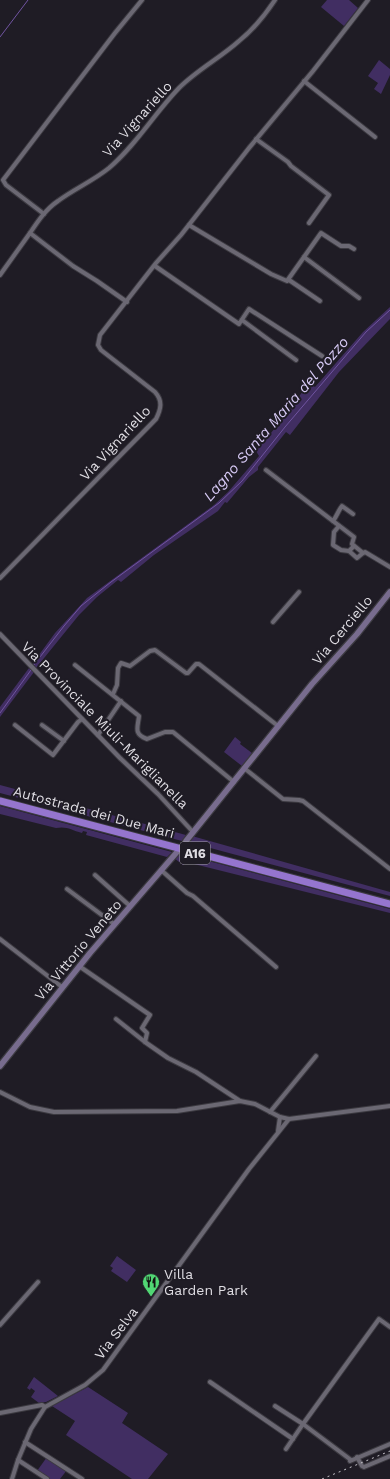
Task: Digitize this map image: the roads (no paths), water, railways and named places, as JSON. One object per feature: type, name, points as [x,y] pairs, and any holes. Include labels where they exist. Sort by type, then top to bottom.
[{"type":"highway","name":"Autostrada dei Due Mari","points":[[0,796],[390,899]]},
{"type":"highway","name":"Autostrada dei Due Mari","points":[[0,801],[390,904]]},
{"type":"street","points":[[44,214],[6,185],[3,180],[115,33],[142,0]]},
{"type":"street","name":"Via Vignariello","points":[[0,275],[44,214],[57,201],[94,178],[113,164],[126,152],[180,87],[239,41],[275,0]]},
{"type":"street","name":"Via Vignariello","points":[[0,578],[158,414],[160,408],[159,396],[101,350],[98,345],[100,335],[368,0]]},
{"type":"street","points":[[304,81],[374,137]]},
{"type":"street","points":[[256,139],[288,162],[329,196],[309,223]]},
{"type":"street","points":[[189,225],[271,274],[287,281],[289,280],[320,301]]},
{"type":"street","points":[[30,233],[67,262],[127,302]]},
{"type":"street","points":[[289,280],[321,233],[340,246],[349,246],[354,249]]},
{"type":"street","points":[[304,257],[360,298]]},
{"type":"street","points":[[155,266],[239,324],[249,309],[322,356]]},
{"type":"street","points":[[242,320],[296,360]]},
{"type":"street","points":[[266,470],[354,538],[352,544],[354,546],[363,553],[365,552],[390,567]]},
{"type":"street","points":[[333,521],[338,516],[338,511],[342,506],[353,514]]},
{"type":"street","points":[[339,526],[334,532],[333,545],[341,550],[349,551],[357,558],[363,553]]},
{"type":"street","points":[[349,551],[354,546]]},
{"type":"street","points":[[273,622],[299,592]]},
{"type":"street","name":"Via Cerciello","points":[[278,726],[390,592]]},
{"type":"street","name":"Via Provinciale Miuli-Mariglianella","points":[[0,634],[82,719],[158,794],[193,832]]},
{"type":"street","points":[[113,694],[117,685],[118,668],[121,663],[130,666],[150,651],[155,650],[186,673],[188,673],[196,664],[199,664],[278,726],[186,841]]},
{"type":"street","points":[[75,665],[139,716],[137,730],[142,737],[147,739],[165,732],[173,732],[234,782]]},
{"type":"street","points":[[98,735],[121,701]]},
{"type":"street","points":[[15,725],[52,755],[54,755],[78,722],[82,719]]},
{"type":"street","points":[[42,725],[64,741]]},
{"type":"street","points":[[244,768],[283,799],[303,801],[390,868]]},
{"type":"street","name":"Via Vittorio Veneto","points":[[0,1066],[79,966],[177,852]]},
{"type":"street","points":[[161,870],[276,967]]},
{"type":"street","points":[[95,876],[130,906]]},
{"type":"street","points":[[67,889],[114,924]]},
{"type":"street","points":[[0,939],[62,987]]},
{"type":"street","points":[[79,966],[150,1015],[142,1028],[147,1034],[145,1042]]},
{"type":"street","points":[[116,1019],[145,1042],[174,1061],[196,1072],[240,1101]]},
{"type":"street","points":[[270,1112],[316,1056]]},
{"type":"street","points":[[0,1092],[30,1107],[54,1112],[177,1111],[240,1101],[255,1104],[280,1117],[289,1119],[390,1106]]},
{"type":"street","name":"Via Selva","points":[[278,1132],[280,1117]]},
{"type":"street","name":"Via Selva","points":[[12,1479],[25,1442],[37,1418],[46,1407],[85,1385],[103,1370],[289,1119]]},
{"type":"street","points":[[0,1325],[38,1282]]},
{"type":"street","points":[[286,1449],[379,1319],[390,1327]]},
{"type":"street","points":[[210,1382],[293,1439]]},
{"type":"street","points":[[0,1413],[42,1405],[46,1407]]},
{"type":"street","points":[[275,1406],[303,1424],[350,1461],[390,1444]]},
{"type":"street","points":[[25,1442],[82,1479]]},
{"type":"street","points":[[357,1457],[362,1466],[364,1466],[390,1456]]},
{"type":"street","points":[[18,1460],[47,1479]]},
{"type":"waterway","points":[[0,37],[28,0]]},
{"type":"waterway","name":"Lagno Santa Maria del Pozzo","points":[[33,666],[81,606],[111,582],[219,503],[242,481],[285,427],[366,332],[390,310]]},
{"type":"waterway","name":"Lagno Santa Maria del Pozzo","points":[[0,713],[31,670]]},
{"type":"railway","points":[[322,1479],[390,1451]]},
{"type":"place","name":"Villa Garden Park","points":[[151,1297]]}]
